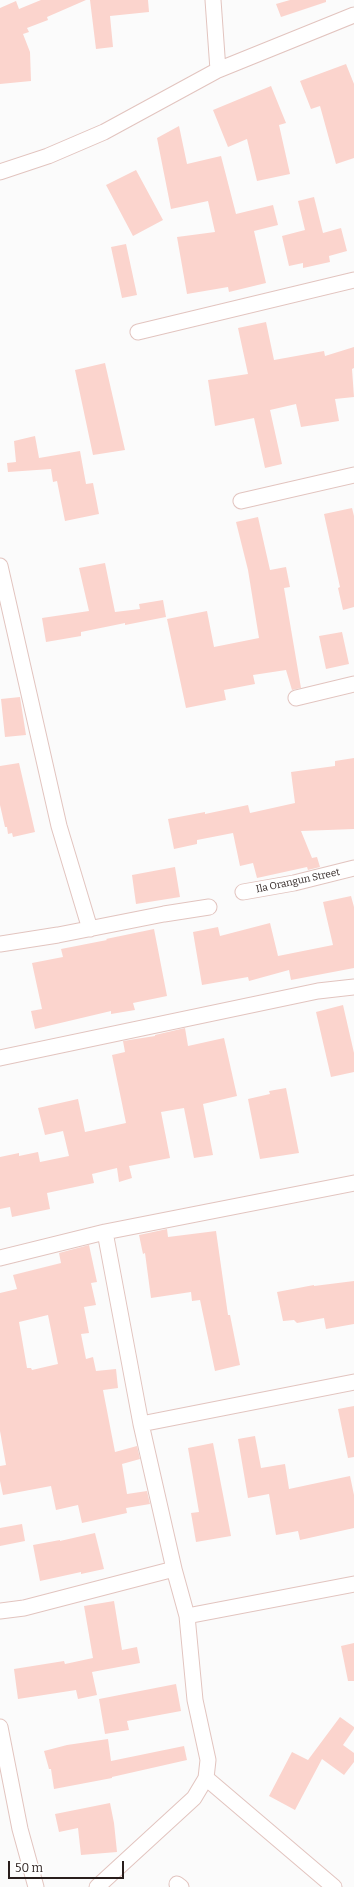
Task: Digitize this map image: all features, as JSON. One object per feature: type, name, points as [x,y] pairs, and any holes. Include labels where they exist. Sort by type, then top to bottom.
[{"type":"street","points":[[213,0],[218,70]]},
{"type":"street","points":[[0,172],[48,156],[104,132],[218,70],[354,15]]},
{"type":"street","points":[[138,332],[354,280]]},
{"type":"street","points":[[241,501],[354,475]]},
{"type":"street","points":[[0,566],[59,826],[90,928]]},
{"type":"street","points":[[296,698],[354,684]]},
{"type":"street","name":"Ila Orangun Street","points":[[243,892],[294,883],[354,868]]},
{"type":"street","points":[[0,944],[209,907]]},
{"type":"street","points":[[0,1058],[318,991],[354,987]]},
{"type":"street","points":[[0,1258],[105,1232],[354,1183]]},
{"type":"street","points":[[97,1887],[194,1798],[206,1778],[208,1760],[195,1700],[186,1616],[141,1424],[105,1232]]},
{"type":"street","points":[[141,1424],[354,1382]]},
{"type":"street","points":[[0,1611],[24,1608],[174,1569]]},
{"type":"street","points":[[186,1616],[354,1584]]},
{"type":"street","points":[[0,1727],[20,1829],[36,1887]]},
{"type":"street","points":[[206,1778],[334,1887]]},
{"type":"building","points":[[41,0],[86,0],[47,17],[48,20],[27,28],[29,32],[23,34],[30,52],[31,81],[0,84],[0,8],[16,1],[19,9]]},
{"type":"building","points":[[90,0],[148,0],[149,12],[110,16],[113,47],[96,49]]},
{"type":"building","points":[[290,0],[326,0],[326,2],[281,17],[276,4]]},
{"type":"building","points":[[346,64],[354,84],[354,158],[336,164],[320,106],[311,109],[300,81]]},
{"type":"building","points":[[271,86],[286,123],[279,125],[290,174],[257,181],[247,139],[228,147],[213,110]]},
{"type":"building","points":[[179,126],[187,164],[221,156],[236,214],[273,205],[278,225],[254,231],[266,283],[229,292],[228,287],[187,294],[177,237],[215,232],[208,201],[171,209],[157,138]]},
{"type":"building","points":[[136,170],[163,220],[133,236],[106,185]]},
{"type":"building","points":[[314,197],[323,233],[341,228],[347,251],[329,256],[330,262],[303,268],[303,263],[289,266],[282,236],[305,230],[298,201]]},
{"type":"building","points":[[126,244],[137,295],[122,298],[111,247]]},
{"type":"building","points":[[266,322],[274,360],[324,351],[325,356],[354,347],[354,368],[352,369],[354,397],[335,399],[339,421],[301,427],[296,404],[270,410],[282,464],[265,468],[254,418],[215,426],[208,380],[248,374],[238,328]]},
{"type":"building","points":[[105,363],[125,450],[93,455],[75,370]]},
{"type":"building","points":[[35,436],[39,458],[80,451],[86,484],[93,483],[99,514],[65,521],[57,481],[53,482],[51,469],[8,472],[7,463],[16,462],[14,441]]},
{"type":"building","points":[[352,508],[354,516],[354,607],[343,610],[338,588],[340,587],[324,514]]},
{"type":"building","points":[[258,517],[270,570],[286,567],[290,587],[284,588],[301,688],[292,690],[286,670],[253,675],[255,684],[224,690],[226,700],[186,708],[167,619],[207,611],[214,647],[259,638],[248,570],[236,522]]},
{"type":"building","points":[[105,563],[115,612],[140,609],[139,604],[163,600],[166,617],[125,625],[125,623],[81,632],[81,636],[46,642],[42,618],[89,611],[79,568]]},
{"type":"building","points":[[342,632],[349,664],[326,669],[319,636]]},
{"type":"building","points":[[20,697],[26,735],[5,737],[1,699]]},
{"type":"building","points":[[354,758],[354,829],[301,831],[312,858],[317,857],[320,867],[308,870],[307,867],[257,878],[253,863],[240,866],[233,833],[197,840],[197,844],[174,849],[168,819],[205,812],[205,814],[248,805],[250,813],[295,803],[291,772],[335,766],[335,761]]},
{"type":"building","points":[[19,763],[35,832],[13,837],[12,833],[8,834],[7,827],[5,827],[0,805],[0,766]]},
{"type":"building","points":[[175,867],[180,897],[136,904],[132,875]]},
{"type":"building","points":[[351,896],[354,907],[354,968],[291,980],[289,970],[249,981],[248,977],[202,985],[193,932],[218,927],[220,936],[270,923],[278,956],[333,945],[323,902]]},
{"type":"building","points":[[154,929],[167,996],[133,1003],[135,1010],[111,1014],[111,1011],[35,1029],[31,1011],[42,1009],[32,963],[63,957],[61,949]]},
{"type":"building","points":[[343,1005],[354,1053],[354,1072],[331,1077],[316,1012]]},
{"type":"building","points":[[185,1028],[188,1046],[224,1038],[237,1096],[203,1104],[213,1155],[194,1158],[184,1108],[161,1112],[170,1158],[129,1166],[132,1178],[119,1182],[117,1168],[92,1174],[94,1183],[47,1193],[50,1209],[12,1217],[10,1207],[0,1209],[0,1157],[19,1153],[19,1156],[38,1152],[40,1162],[69,1156],[63,1131],[45,1135],[38,1108],[78,1099],[85,1132],[126,1123],[112,1055],[125,1052],[123,1041],[155,1036]]},
{"type":"building","points":[[286,1088],[299,1153],[260,1159],[248,1099],[270,1094],[269,1091]]},
{"type":"building","points":[[167,1229],[168,1237],[216,1231],[228,1315],[230,1315],[240,1365],[215,1371],[200,1300],[192,1301],[191,1292],[151,1298],[145,1253],[143,1254],[139,1235]]},
{"type":"building","points":[[89,1245],[97,1282],[91,1283],[96,1305],[84,1307],[89,1333],[81,1334],[86,1359],[93,1357],[96,1371],[116,1369],[118,1388],[103,1390],[115,1452],[137,1446],[140,1459],[122,1464],[127,1494],[147,1491],[150,1504],[126,1508],[127,1513],[82,1523],[78,1505],[56,1510],[51,1486],[3,1495],[0,1481],[0,1466],[6,1465],[0,1431],[0,1293],[17,1289],[13,1275],[61,1263],[59,1253]],"holes":[[[48,1315],[58,1364],[32,1370],[31,1368],[27,1368],[19,1322]]]},
{"type":"building","points":[[354,1281],[354,1324],[326,1329],[324,1318],[297,1323],[294,1320],[283,1321],[277,1292],[314,1285]]},
{"type":"building","points":[[354,1406],[354,1457],[348,1458],[338,1409]]},
{"type":"building","points":[[255,1436],[261,1468],[285,1464],[289,1489],[350,1476],[354,1495],[354,1528],[300,1540],[298,1531],[276,1535],[269,1494],[248,1498],[238,1439]]},
{"type":"building","points":[[213,1443],[231,1536],[196,1542],[191,1513],[199,1512],[188,1448]]},
{"type":"building","points":[[22,1524],[25,1541],[0,1546],[0,1528]]},
{"type":"building","points":[[95,1533],[104,1569],[81,1574],[81,1572],[40,1581],[33,1545],[60,1541]]},
{"type":"building","points":[[114,1601],[122,1650],[137,1647],[140,1663],[92,1672],[97,1695],[78,1699],[76,1690],[18,1699],[14,1669],[64,1661],[65,1664],[93,1658],[84,1606]]},
{"type":"building","points":[[354,1643],[354,1681],[348,1681],[341,1646]]},
{"type":"building","points":[[176,1684],[181,1711],[127,1721],[129,1730],[105,1734],[99,1699]]},
{"type":"building","points":[[340,1717],[354,1727],[343,1745],[354,1753],[354,1762],[344,1775],[322,1759],[295,1810],[269,1796],[292,1752],[308,1760]]},
{"type":"building","points":[[108,1739],[111,1761],[184,1746],[187,1760],[112,1778],[54,1789],[51,1769],[49,1769],[44,1751],[67,1745]]},
{"type":"building","points":[[110,1803],[117,1852],[81,1855],[78,1828],[59,1832],[55,1814]]}]
